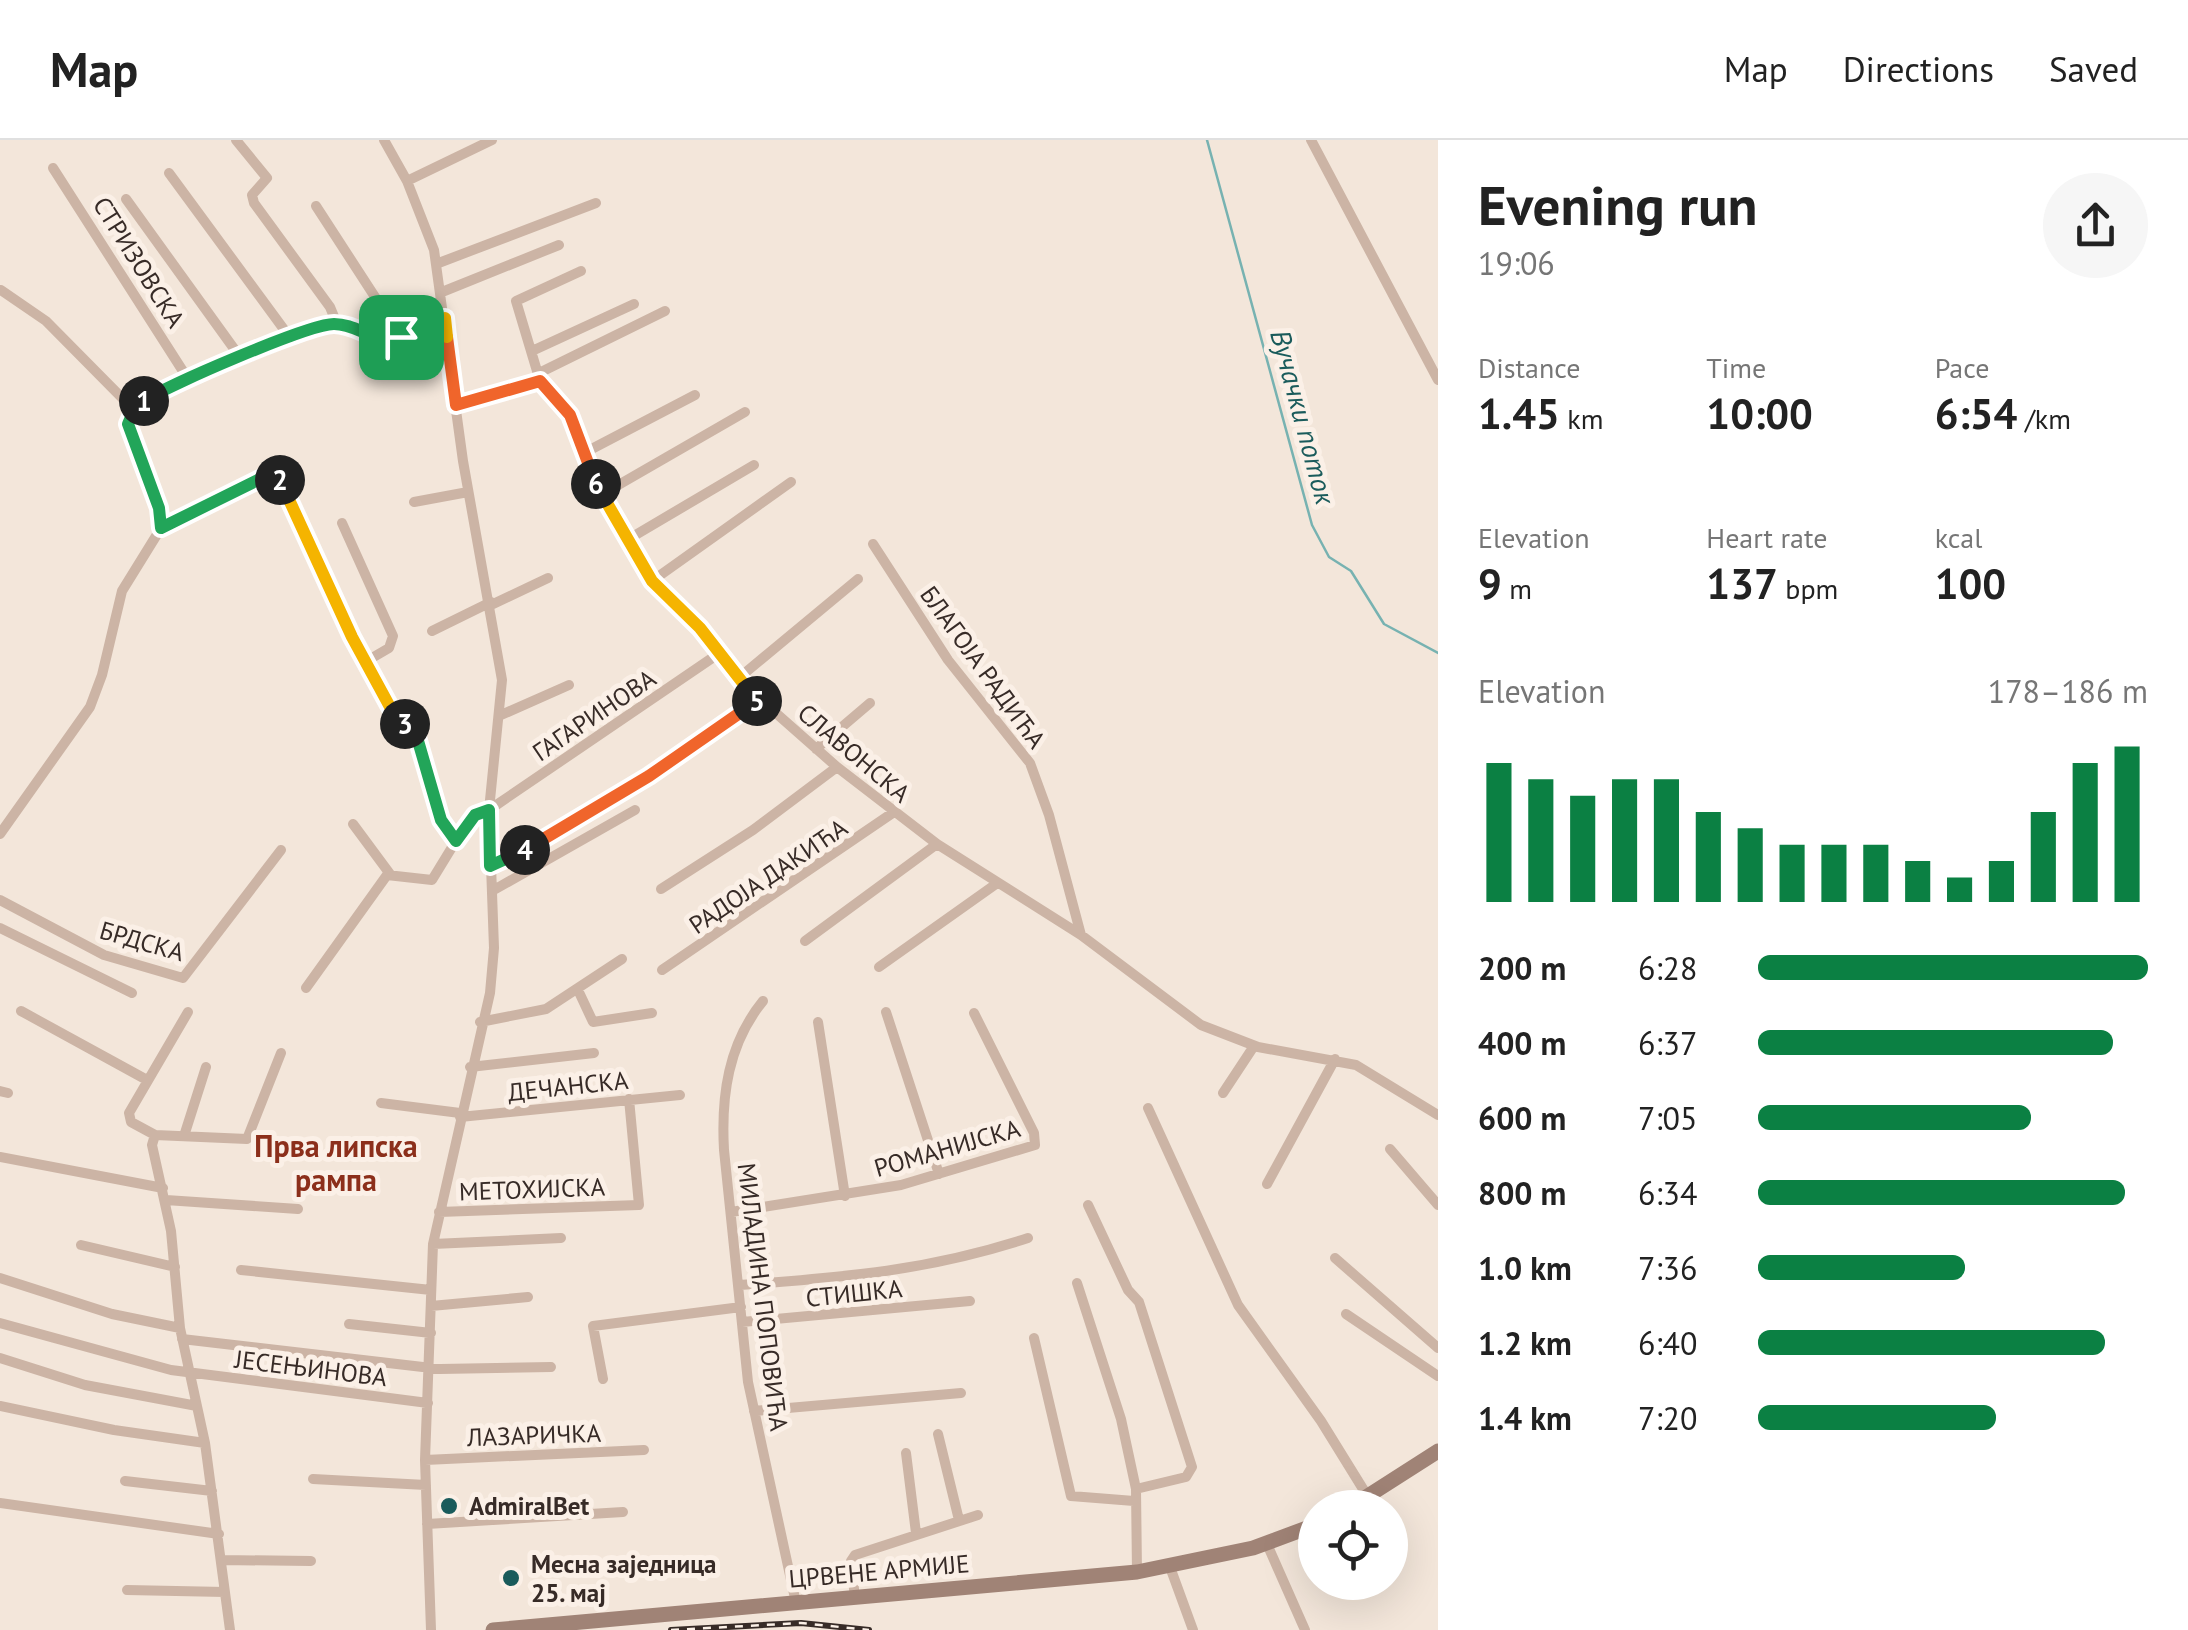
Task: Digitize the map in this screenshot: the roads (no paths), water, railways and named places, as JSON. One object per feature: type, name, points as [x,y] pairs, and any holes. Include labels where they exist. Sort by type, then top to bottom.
[{"type":"main road","points":[[1378,1490],[1438,1450]]},
{"type":"main road","name":"ЦРВЕНЕ АРМИЈЕ","points":[[494,1630],[1137,1572],[1267,1544],[1298,1531]]},
{"type":"street","points":[[236,140],[267,178],[252,195],[254,203],[330,307],[337,324]]},
{"type":"street","points":[[384,140],[407,181],[442,292],[468,492],[491,603],[501,715],[489,810],[494,948],[490,993],[480,1022],[434,1244],[432,1368],[425,1460],[431,1630]]},
{"type":"street","points":[[407,181],[492,140]]},
{"type":"street","points":[[1311,140],[1438,380]]},
{"type":"street","name":"СТРИЗОВСКА","points":[[53,168],[188,379]]},
{"type":"street","points":[[170,173],[291,338]]},
{"type":"street","name":"СТРИЗОВСКА","points":[[126,199],[240,357]]},
{"type":"street","points":[[436,264],[596,203]]},
{"type":"street","points":[[316,206],[401,337]]},
{"type":"street","points":[[442,292],[559,246]]},
{"type":"street","name":"СЛАВОНСКА","points":[[581,270],[516,301],[540,377],[570,415],[601,495],[652,581],[760,699],[837,767],[937,844],[1081,934],[1201,1025],[1254,1046],[1335,1059],[1369,1071],[1438,1115]]},
{"type":"street","points":[[1,290],[46,322],[134,410]]},
{"type":"street","points":[[532,350],[634,304]]},
{"type":"street","points":[[456,405],[540,377],[665,312]]},
{"type":"street","points":[[161,528],[159,508],[128,424],[134,410],[188,379],[337,324],[374,339],[401,337],[445,318]]},
{"type":"street","points":[[582,454],[694,395]]},
{"type":"street","points":[[601,495],[745,412]]},
{"type":"street","points":[[627,540],[754,465]]},
{"type":"street","points":[[0,834],[90,707],[122,591],[161,528],[277,474],[365,662],[399,722],[414,727],[441,820],[456,841]]},
{"type":"street","points":[[652,581],[790,482]]},
{"type":"street","points":[[414,502],[468,492]]},
{"type":"street","points":[[342,523],[393,636],[389,648],[365,662]]},
{"type":"street","name":"БЛАГОЈА РАДИЋА","points":[[873,544],[948,660],[1030,763],[1049,815],[1081,934]]},
{"type":"street","points":[[432,632],[548,578]]},
{"type":"street","points":[[740,677],[858,579]]},
{"type":"street","name":"ГАГАРИНОВА","points":[[390,874],[430,882],[475,815],[489,810],[721,652]]},
{"type":"street","points":[[501,715],[569,685]]},
{"type":"street","points":[[490,866],[649,776],[760,699]]},
{"type":"street","points":[[816,749],[870,703]]},
{"type":"street","points":[[661,889],[753,830],[837,767]]},
{"type":"street","points":[[492,891],[636,810]]},
{"type":"street","name":"РАДОЈА ДАКИЋА","points":[[662,970],[894,812]]},
{"type":"street","points":[[306,988],[390,874],[353,824]]},
{"type":"street","points":[[805,941],[937,844]]},
{"type":"street","name":"БРДСКА","points":[[0,900],[104,955],[183,978],[282,850]]},
{"type":"street","points":[[878,967],[996,884]]},
{"type":"street","points":[[0,928],[132,993]]},
{"type":"street","points":[[480,1022],[546,1009],[622,959]]},
{"type":"street","points":[[578,990],[593,1022],[652,1013]]},
{"type":"street","name":"МИЛАДИНА ПОПОВИЋА","points":[[764,1001],[739,1038],[722,1118],[754,1411],[796,1603]]},
{"type":"street","points":[[22,1011],[148,1080]]},
{"type":"street","points":[[188,1012],[129,1118],[155,1135],[246,1138],[281,1052]]},
{"type":"street","points":[[886,1012],[938,1174]]},
{"type":"street","name":"РОМАНИЈСКА","points":[[731,1212],[846,1196],[938,1174],[1037,1142],[974,1013]]},
{"type":"street","name":"РОМАНИЈСКА","points":[[818,1022],[846,1196]]},
{"type":"street","points":[[1224,1093],[1254,1046]]},
{"type":"street","points":[[470,1067],[594,1052]]},
{"type":"street","points":[[1267,1184],[1335,1059]]},
{"type":"street","points":[[184,1136],[206,1068]]},
{"type":"street","name":"ДЕЧАНСКА","points":[[381,1103],[460,1115],[680,1095]]},
{"type":"street","name":"МЕТОХИЈСКА","points":[[440,1212],[640,1205],[629,1100]]},
{"type":"street","points":[[1148,1108],[1238,1305],[1322,1421],[1364,1490]]},
{"type":"street","points":[[155,1135],[152,1145],[164,1194],[181,1333],[205,1442],[230,1630]]},
{"type":"street","points":[[1390,1149],[1438,1205]]},
{"type":"street","points":[[0,1158],[164,1194],[298,1208]]},
{"type":"street","points":[[1088,1205],[1128,1290],[1139,1302],[1192,1467],[1186,1477],[1136,1489]]},
{"type":"street","points":[[434,1244],[560,1238]]},
{"type":"street","points":[[741,1284],[883,1275],[951,1262],[1028,1238]]},
{"type":"street","points":[[82,1245],[175,1267]]},
{"type":"street","points":[[1336,1258],[1438,1348]]},
{"type":"street","points":[[241,1270],[432,1290]]},
{"type":"street","points":[[0,1278],[181,1333],[432,1368],[552,1367]]},
{"type":"street","points":[[1077,1283],[1117,1404],[1136,1489],[1137,1572]]},
{"type":"street","points":[[432,1306],[528,1297]]},
{"type":"street","name":"СТИШКА","points":[[742,1322],[970,1300]]},
{"type":"street","points":[[603,1379],[592,1326],[741,1306]]},
{"type":"street","points":[[1346,1314],[1438,1376]]},
{"type":"street","name":"ЈЕСЕЊИНОВА","points":[[0,1323],[130,1362],[428,1402]]},
{"type":"street","points":[[350,1324],[432,1334]]},
{"type":"street","points":[[1034,1338],[1070,1496],[1134,1502]]},
{"type":"street","points":[[0,1358],[86,1385],[197,1406]]},
{"type":"street","points":[[754,1411],[961,1393]]},
{"type":"street","points":[[0,1406],[114,1430],[205,1442]]},
{"type":"street","points":[[938,1434],[960,1520]]},
{"type":"street","name":"ЛАЗАРИЧКА","points":[[425,1460],[644,1450]]},
{"type":"street","points":[[906,1453],[916,1532]]},
{"type":"street","points":[[313,1479],[426,1485]]},
{"type":"street","points":[[125,1481],[212,1491]]},
{"type":"street","points":[[0,1503],[219,1534]]},
{"type":"street","points":[[428,1524],[622,1512]]},
{"type":"street","points":[[854,1598],[852,1557],[916,1532],[978,1515]]},
{"type":"street","points":[[1267,1544],[1305,1630]]},
{"type":"street","points":[[222,1560],[311,1561]]},
{"type":"street","points":[[1170,1567],[1193,1630]]},
{"type":"street","points":[[126,1590],[226,1592]]},
{"type":"waterway","name":"Вучачки поток","points":[[1207,140],[1312,525],[1329,557],[1351,571],[1384,624],[1438,653]]},
{"type":"railway","points":[[671,1630],[801,1623],[869,1630]]},
{"type":"place","name":"AdmiralBet","points":[[449,1506]]},
{"type":"place","name":"Месна заједница 25. мај","points":[[511,1578]]},
{"type":"district","name":"Прва липска рампа","points":[[336,1164]]}]
